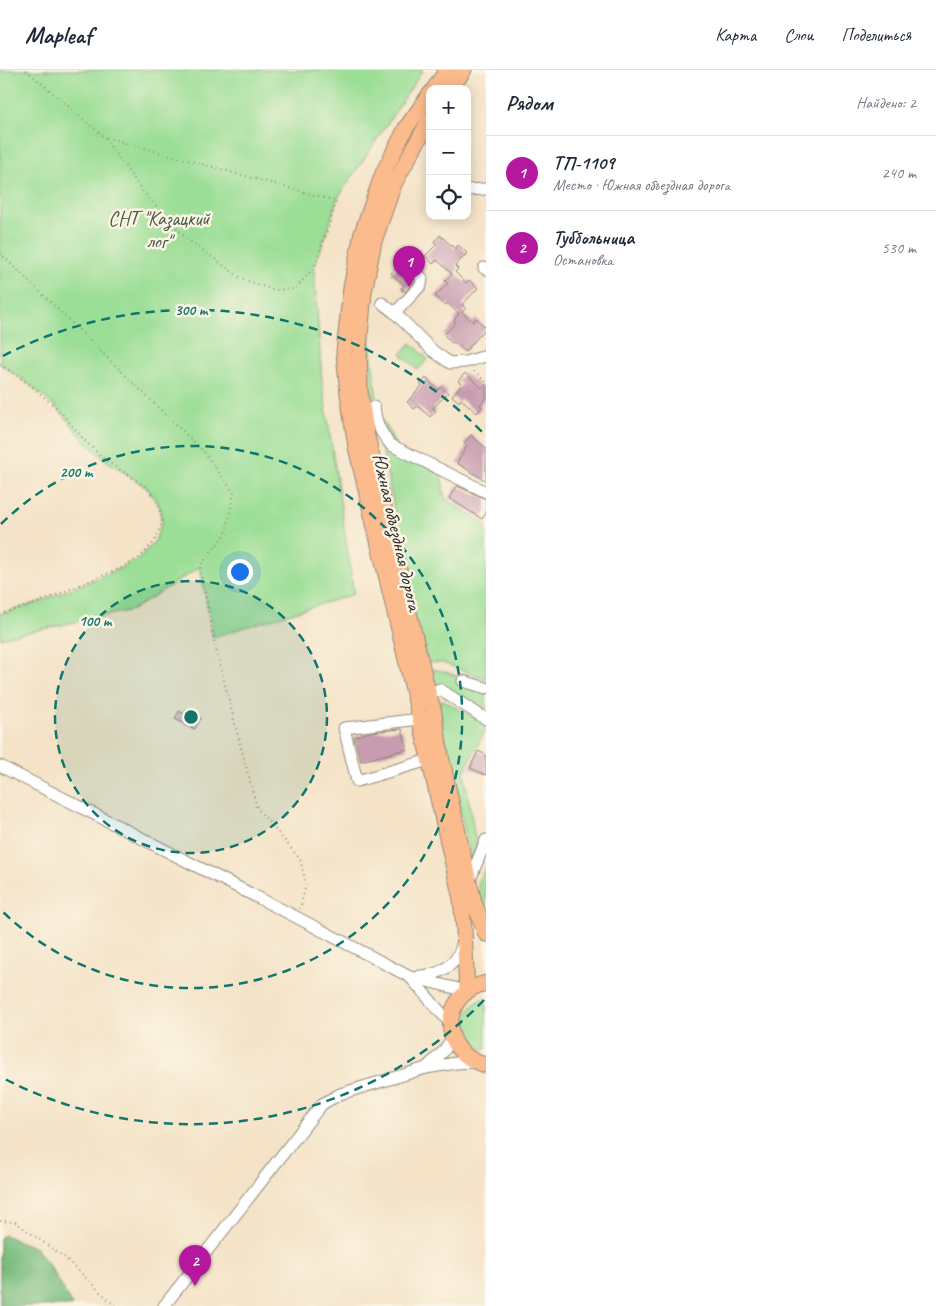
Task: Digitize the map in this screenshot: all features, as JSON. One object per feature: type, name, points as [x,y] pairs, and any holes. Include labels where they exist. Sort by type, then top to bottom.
[{"type":"main road","points":[[437,85],[447,70]]},
{"type":"main road","points":[[454,85],[464,70]]},
{"type":"main road","name":"Южная объездная дорога","points":[[426,100],[406,128],[383,173],[362,233],[351,288],[344,352],[356,447],[422,697],[433,708],[441,756],[469,882],[486,934]]},
{"type":"main road","name":"Южная объездная дорога","points":[[426,126],[394,184],[374,241],[364,292],[359,348],[360,391],[366,432],[422,697],[420,719],[461,899],[467,991]]},
{"type":"main road","points":[[483,1064],[461,1052],[452,1030],[452,1011],[458,1000],[467,991],[477,985],[486,983]]},
{"type":"street","points":[[471,190],[486,188]]},
{"type":"street","points":[[395,313],[421,285],[422,278],[408,264]]},
{"type":"street","points":[[382,303],[395,313],[433,351],[450,363],[465,362],[486,356]]},
{"type":"street","points":[[374,407],[376,422],[391,445],[486,492]]},
{"type":"street","points":[[463,681],[486,688]]},
{"type":"street","points":[[422,697],[439,689],[486,719]]},
{"type":"street","points":[[420,719],[344,728],[357,780],[429,760]]},
{"type":"street","points":[[0,766],[410,977],[467,991]]},
{"type":"street","points":[[469,882],[486,840]]},
{"type":"street","points":[[410,977],[439,973],[449,966],[462,948],[464,929]]},
{"type":"street","points":[[410,977],[452,1030],[443,1052],[426,1068]]},
{"type":"street","points":[[164,1306],[322,1104],[340,1094],[426,1068],[456,1063],[483,1064]]},
{"type":"path","points":[[26,70],[104,137],[143,192],[187,239],[242,279],[274,290],[295,288],[314,268],[330,226],[336,202],[104,137]]},
{"type":"path","points":[[0,253],[204,452],[234,493],[226,533],[200,566],[213,637],[236,732],[258,808],[300,859],[306,884],[298,918]]},
{"type":"path","points":[[465,362],[486,382]]},
{"type":"path","points":[[0,364],[59,410],[85,441],[106,460],[148,489],[159,505],[162,522],[155,541],[140,558],[121,568],[37,603],[0,614]]},
{"type":"path","points":[[0,1221],[15,1222],[64,1257],[115,1306]]},
{"type":"green space","name":"СНТ \"Казацкий лог\"","points":[[0,70],[423,70],[336,201],[314,268],[322,381],[354,594],[213,637],[200,567],[132,610],[0,638],[0,614],[37,603],[121,568],[139,558],[155,541],[162,522],[159,505],[148,489],[105,460],[85,441],[59,410],[29,384],[0,364]]},
{"type":"green space","points":[[367,332],[369,334],[381,419],[386,424],[398,450],[441,475],[445,498],[486,525],[486,679],[443,663],[423,662],[365,366]]},
{"type":"green space","points":[[411,343],[428,359],[418,370],[401,354]]},
{"type":"green space","points":[[433,669],[486,687],[486,715],[430,686],[429,673]]},
{"type":"green space","points":[[441,700],[486,725],[486,729],[464,772],[477,850],[471,861],[438,707]]},
{"type":"green space","points":[[486,867],[486,916],[479,897],[478,881]]},
{"type":"green space","points":[[486,998],[486,1050],[477,1046],[471,1039],[467,1032],[466,1024],[467,1015],[471,1008],[477,1002]]},
{"type":"green space","points":[[4,1235],[36,1248],[51,1268],[72,1306],[0,1306],[0,1238]]},
{"type":"building","points":[[440,235],[455,249],[458,245],[467,253],[455,266],[458,269],[455,272],[466,283],[469,280],[478,288],[462,305],[466,308],[462,312],[473,322],[476,318],[486,328],[465,352],[444,335],[456,322],[454,320],[459,314],[447,303],[445,305],[435,296],[448,283],[445,281],[452,274],[437,260],[433,264],[425,256],[437,244],[434,242]]},
{"type":"building","points":[[398,266],[413,282],[405,292],[401,288],[404,285],[391,273]]},
{"type":"building","points":[[465,373],[482,388],[486,384],[486,398],[480,405],[482,407],[477,413],[461,399],[459,402],[452,396],[462,384],[458,381]]},
{"type":"building","points":[[426,378],[438,390],[441,387],[448,393],[433,408],[436,411],[430,417],[418,406],[414,409],[407,402],[422,386],[420,384]]},
{"type":"building","points":[[471,435],[486,448],[486,481],[457,463],[467,446],[464,443]]},
{"type":"building","points":[[457,486],[486,499],[486,513],[482,519],[449,498]]},
{"type":"building","points":[[186,710],[201,718],[195,729],[175,719],[179,711],[184,714]]},
{"type":"building","points":[[402,729],[407,749],[361,761],[354,737],[371,732]]},
{"type":"building","points":[[478,751],[486,755],[486,775],[470,768]]},
{"type":"place","name":"ТП-1109","points":[[409,287]]},
{"type":"place","name":"Туббольница","points":[[195,1286]]}]
